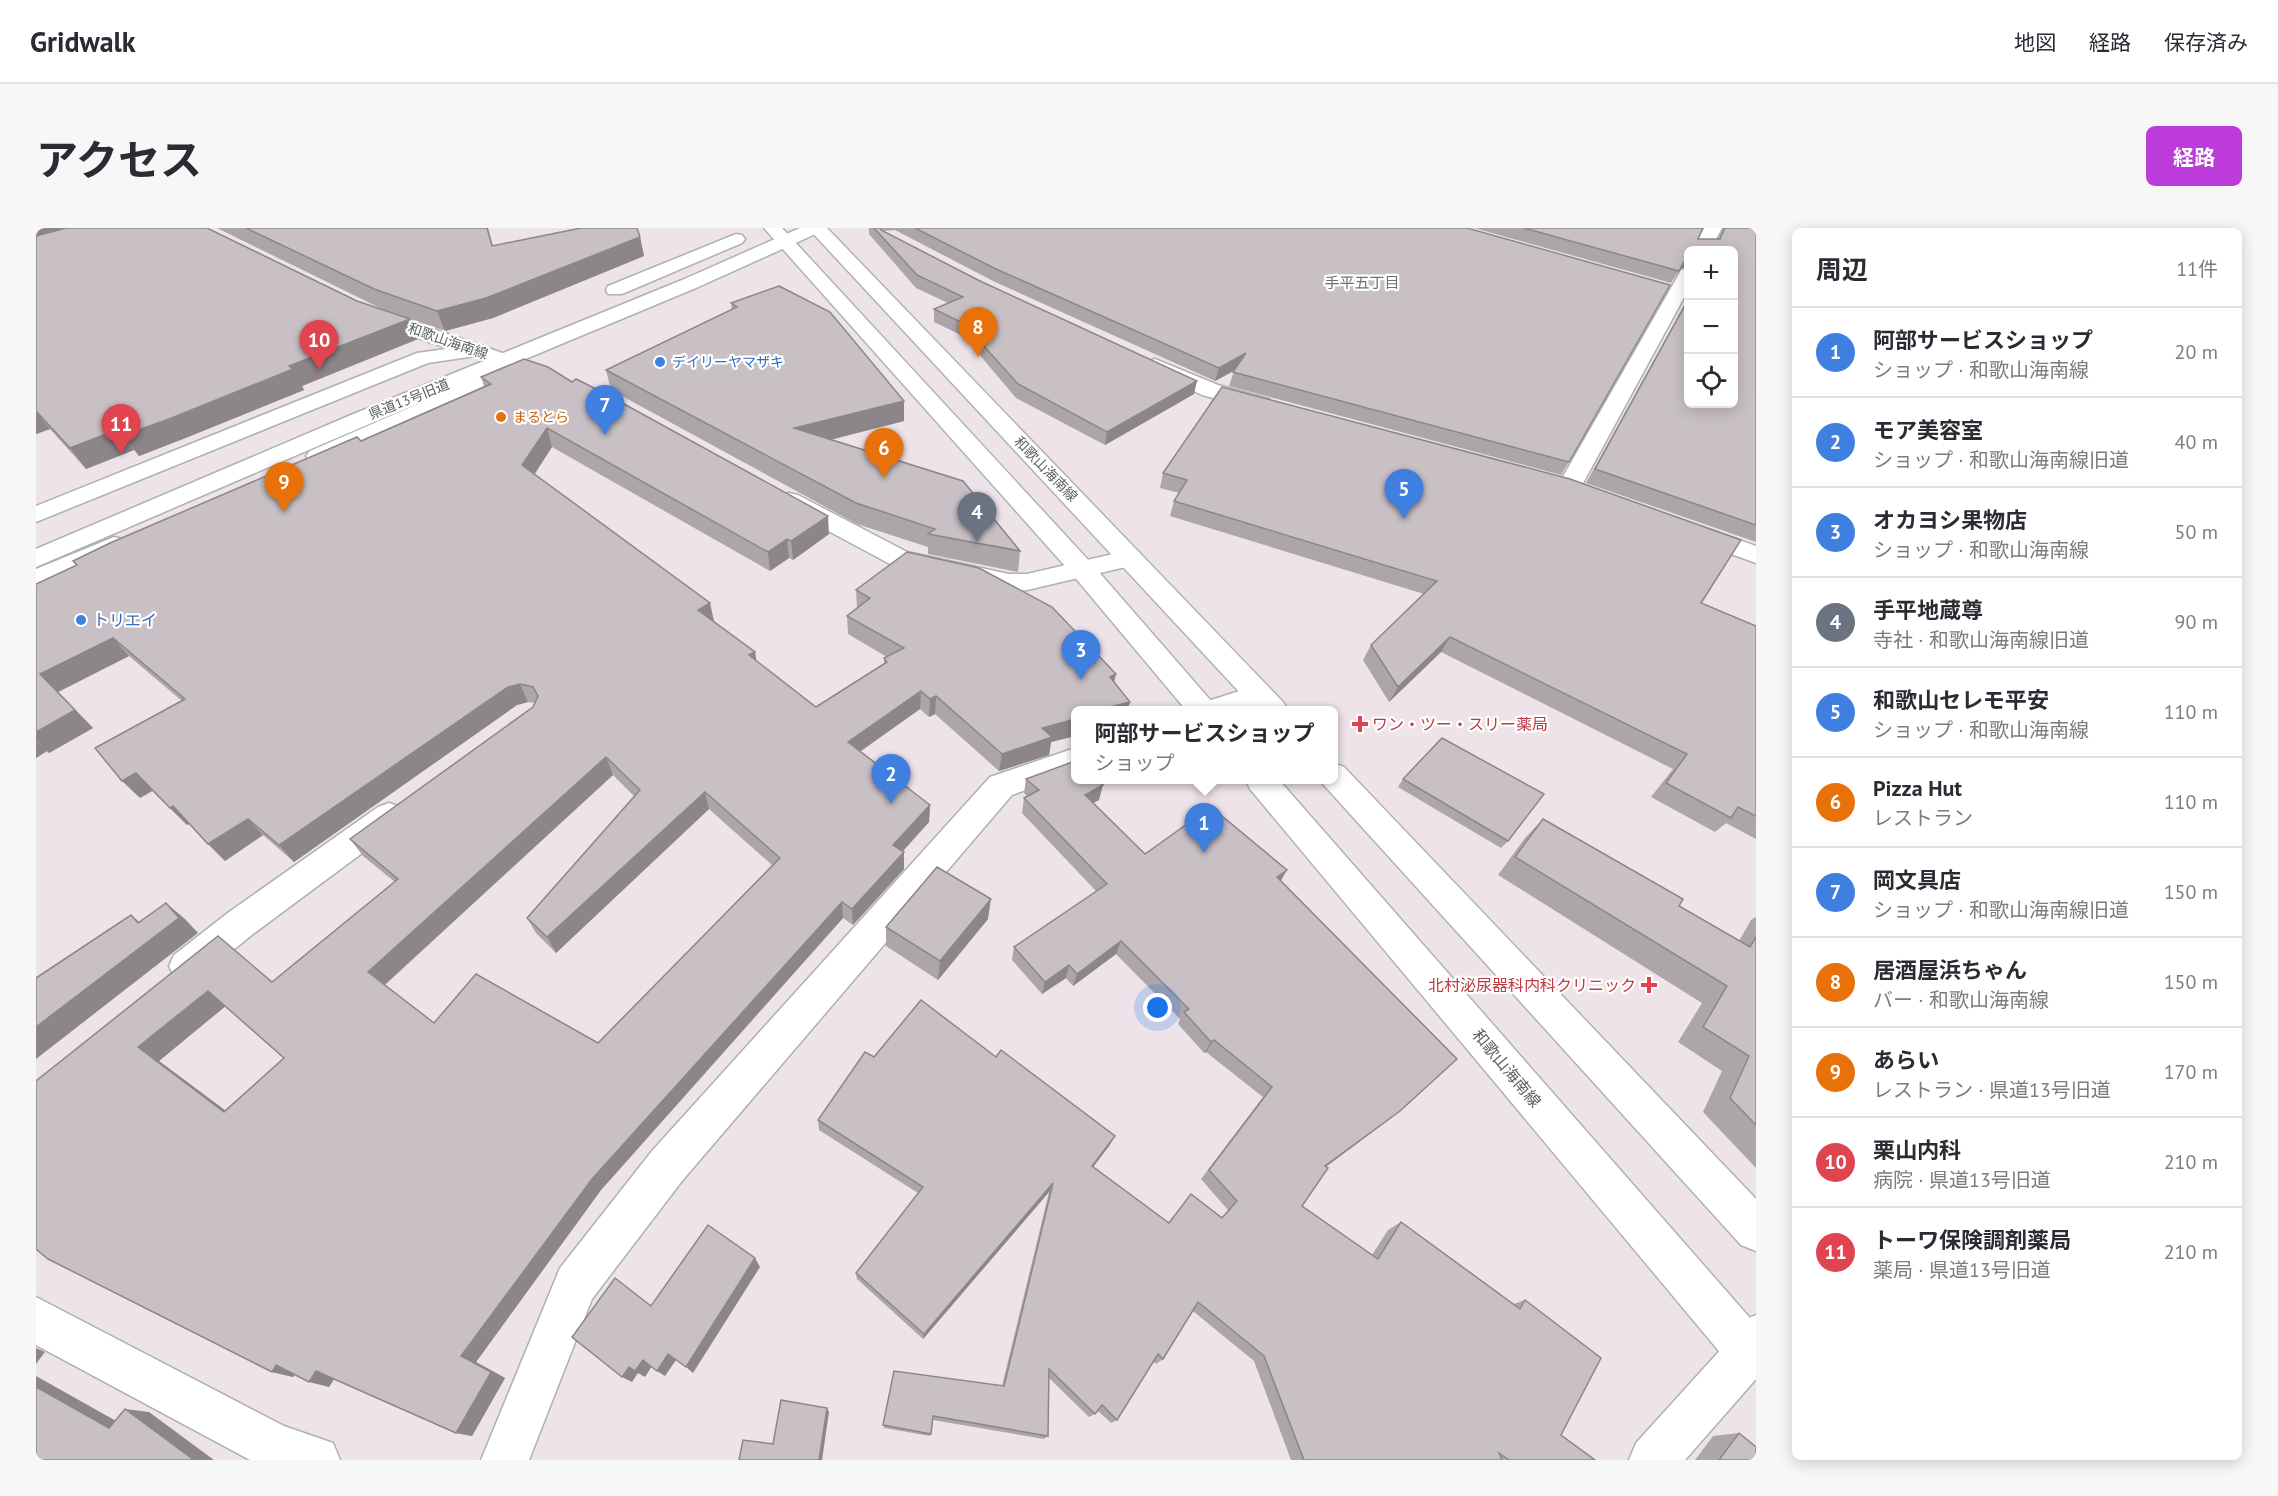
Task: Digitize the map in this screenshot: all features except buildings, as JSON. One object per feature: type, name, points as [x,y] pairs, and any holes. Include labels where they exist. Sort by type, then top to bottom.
[{"type":"street","points":[[601,296],[761,228]]},
{"type":"street","name":"県道13号旧道","points":[[36,559],[355,413],[505,349],[689,284],[778,235],[815,228]]},
{"type":"street","name":"和歌山海南線","points":[[815,228],[1266,703]]},
{"type":"street","points":[[1703,246],[1713,228]]},
{"type":"street","points":[[778,235],[1082,569],[1198,706]]},
{"type":"street","points":[[1569,488],[1684,283]]},
{"type":"street","points":[[1656,288],[1678,294]]},
{"type":"street","name":"和歌山海南線","points":[[353,305],[406,327],[475,351]]},
{"type":"street","points":[[36,579],[488,382],[505,349],[536,370]]},
{"type":"street","name":"県道13号旧道","points":[[36,536],[355,413],[475,351],[505,349]]},
{"type":"street","points":[[36,515],[424,357],[475,351]]},
{"type":"street","points":[[1135,356],[1210,390],[1277,408]]},
{"type":"street","points":[[768,489],[899,558],[1009,583],[1027,582],[1130,558]]},
{"type":"street","points":[[1679,527],[1756,555]]},
{"type":"street","points":[[1247,706],[1266,703]]},
{"type":"street","points":[[505,1460],[576,1284],[667,1166],[1001,786],[1071,761]]},
{"type":"street","points":[[1338,780],[1756,1230]]},
{"type":"street","name":"和歌山海南線","points":[[1264,784],[1754,1350]]},
{"type":"street","points":[[166,982],[241,923],[414,798]]},
{"type":"street","points":[[36,1320],[275,1447],[316,1460]]},
{"type":"street","points":[[1653,1460],[1754,1350]]},
{"type":"place","name":"居酒屋浜ちゃん","points":[[978,357]]},
{"type":"place","name":"デイリーヤマザキ","points":[[660,362]]},
{"type":"place","name":"栗山内科","points":[[319,370]]},
{"type":"place","name":"まるとら","points":[[501,417]]},
{"type":"place","name":"岡文具店","points":[[605,435]]},
{"type":"place","name":"トーワ保険調剤薬局","points":[[121,454]]},
{"type":"place","name":"Pizza Hut","points":[[884,478]]},
{"type":"place","name":"あらい","points":[[284,512]]},
{"type":"place","name":"和歌山セレモ平安","points":[[1404,519]]},
{"type":"place","name":"手平地蔵尊","points":[[977,542]]},
{"type":"place","name":"トリエイ","points":[[81,620]]},
{"type":"place","name":"オカヨシ果物店","points":[[1081,680]]},
{"type":"place","name":"ワン・ツー・スリー薬局","points":[[1360,724]]},
{"type":"place","name":"モア美容室","points":[[891,804]]},
{"type":"place","name":"阿部サービスショップ","points":[[1204,853]]},
{"type":"place","name":"北村泌尿器科内科クリニック","points":[[1649,985]]},
{"type":"district","name":"手平五丁目","points":[[1362,283]]}]
